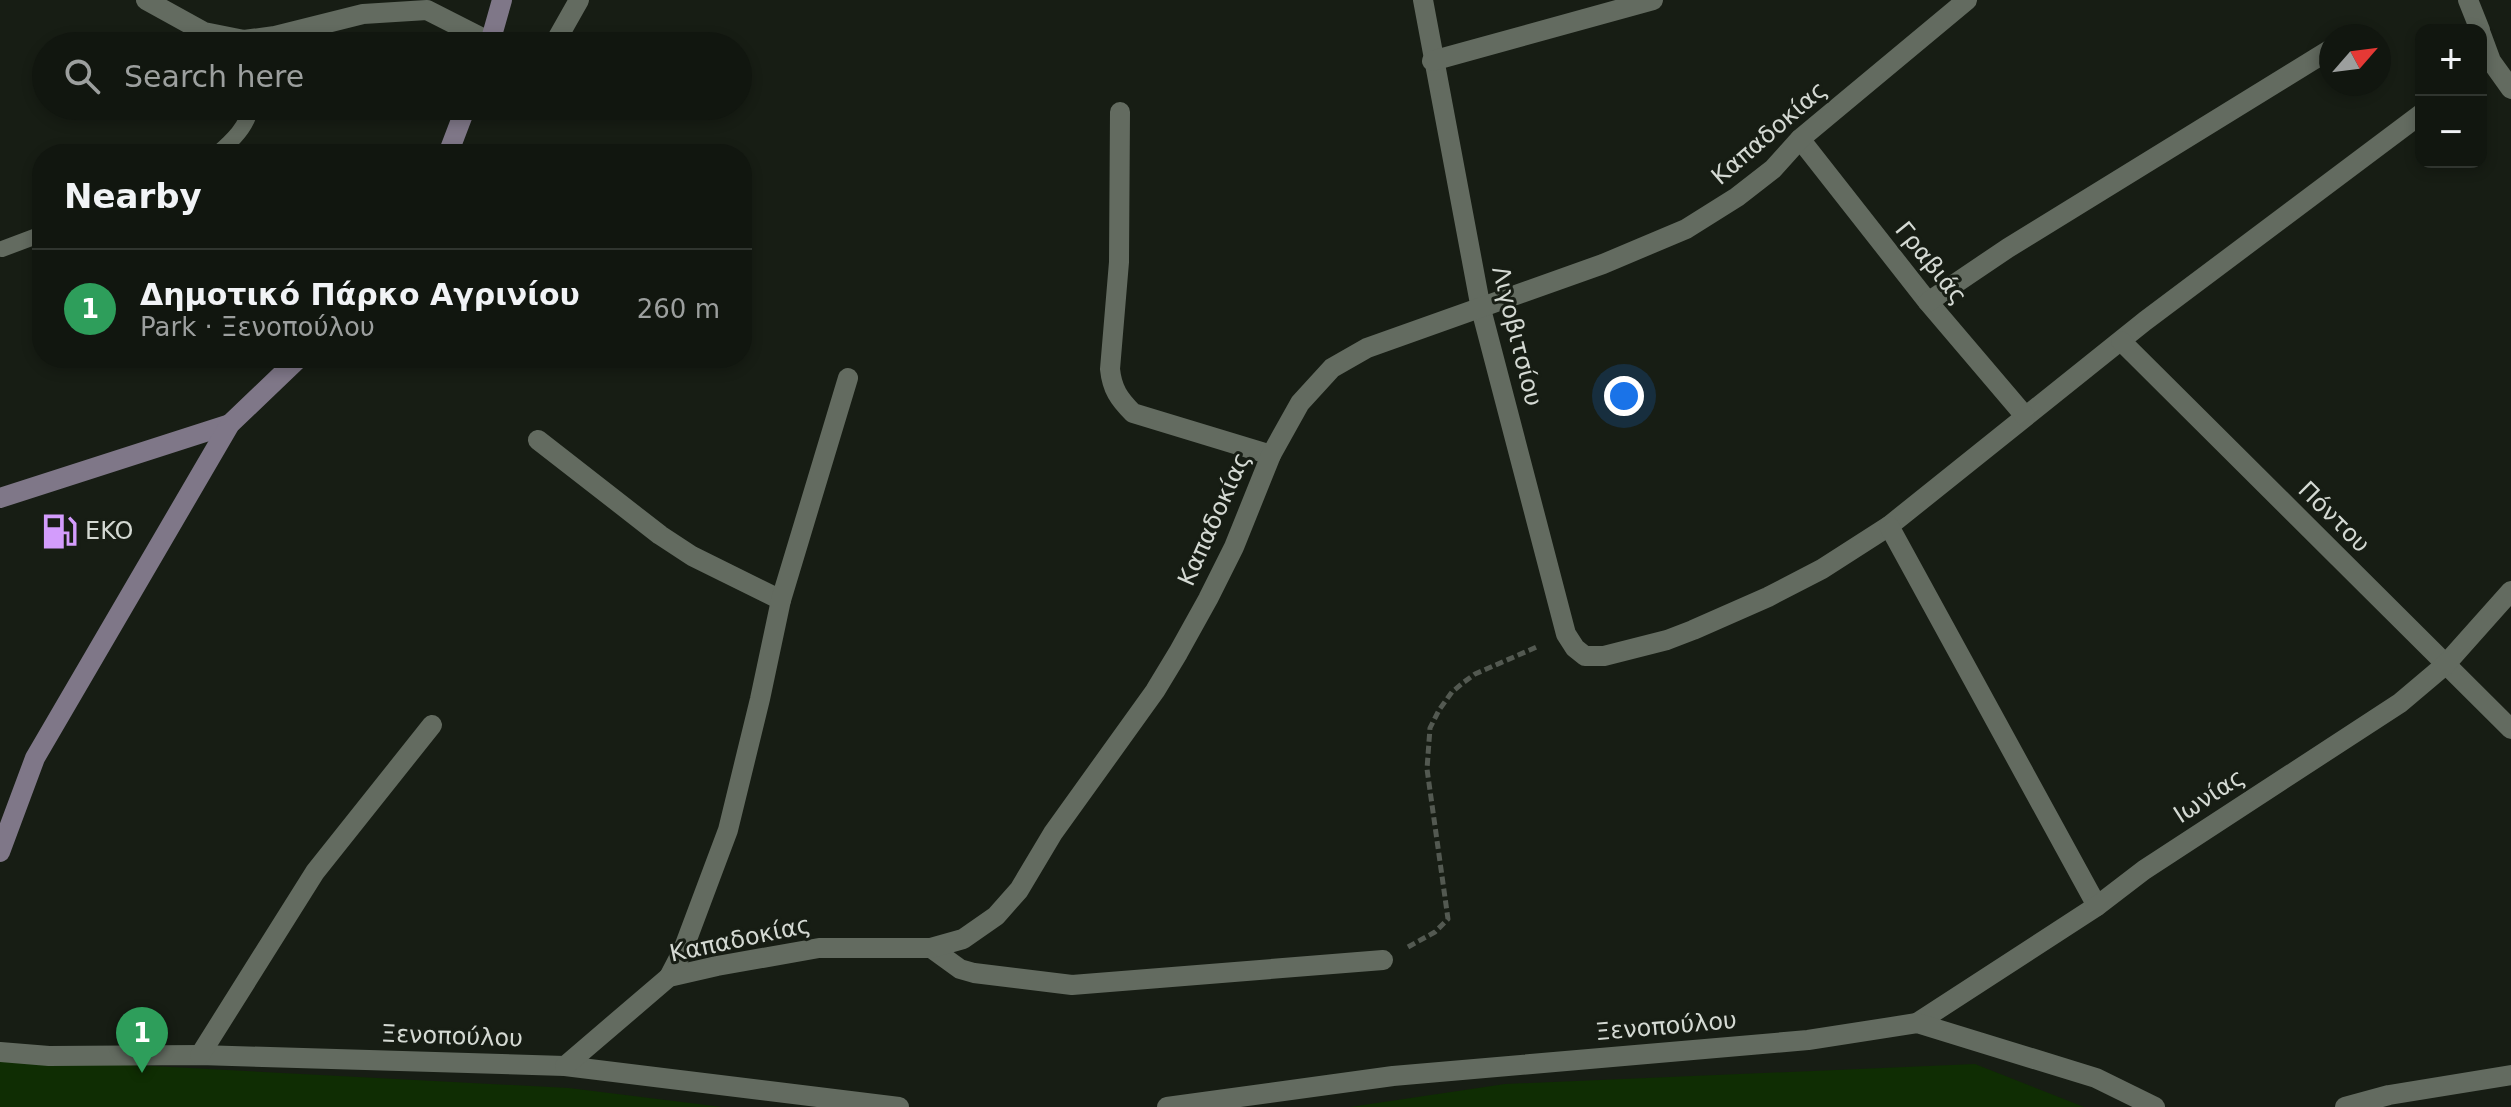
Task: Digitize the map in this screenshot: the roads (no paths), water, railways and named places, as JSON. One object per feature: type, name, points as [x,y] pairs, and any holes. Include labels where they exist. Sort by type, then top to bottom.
[{"type":"main road","points":[[493,32],[502,0]]},
{"type":"main road","points":[[452,144],[461,120]]},
{"type":"main road","points":[[0,852],[35,758],[230,424],[289,368]]},
{"type":"main road","points":[[0,498],[230,424]]},
{"type":"street","points":[[146,0],[204,32]]},
{"type":"street","points":[[561,32],[579,0]]},
{"type":"street","name":"Λιγοβιτσίου","points":[[1423,0],[1432,61],[1481,309],[1566,634],[1575,648],[1585,656],[1604,656],[1667,640],[1745,608],[1822,569],[1889,526]]},
{"type":"street","points":[[1432,61],[1653,0]]},
{"type":"street","name":"Καπαδοκίας","points":[[565,1066],[669,977],[819,948],[931,948],[975,933],[996,916],[1019,890],[1053,833],[1155,691],[1234,547],[1271,455],[1300,403],[1332,368],[1367,348],[1603,264],[1686,229],[1761,179],[1800,139],[1967,0]]},
{"type":"street","points":[[2468,0],[2477,24]]},
{"type":"street","points":[[291,32],[363,14],[427,10],[468,32]]},
{"type":"street","points":[[1928,302],[2008,248],[2319,56]]},
{"type":"street","points":[[2487,66],[2511,89]]},
{"type":"street","points":[[1120,112],[1119,262],[1111,384],[1133,413],[1271,455]]},
{"type":"street","points":[[2097,906],[1889,526],[2121,341],[2415,119]]},
{"type":"street","name":"Γραβιάς","points":[[1800,139],[1928,302],[2025,416]]},
{"type":"street","name":"Πόντου","points":[[2121,341],[2511,729]]},
{"type":"street","points":[[669,977],[683,950],[728,830],[781,600],[848,378]]},
{"type":"street","points":[[538,440],[660,535],[692,556],[781,600]]},
{"type":"street","name":"Ιωνίας","points":[[1917,1023],[2400,703],[2445,665],[2511,591]]},
{"type":"street","points":[[200,1055],[315,872],[432,725]]},
{"type":"street","points":[[931,948],[960,969],[974,973],[1072,985],[1383,960]]},
{"type":"street","name":"Ξενοπούλου","points":[[1167,1107],[1393,1076],[1808,1040],[1917,1023],[2096,1078],[2155,1107]]},
{"type":"street","name":"Ξενοπούλου","points":[[0,1052],[49,1056],[200,1055],[565,1066],[899,1107]]},
{"type":"street","points":[[2345,1107],[2389,1095],[2511,1075]]},
{"type":"lane","points":[[228,144],[237,136],[246,120]]},
{"type":"lane","points":[[2,249],[32,238]]},
{"type":"place","name":"EKO","points":[[59,531]]},
{"type":"place","name":"Δημοτικό Πάρκο Αγρινίου","points":[[142,1073]]}]
